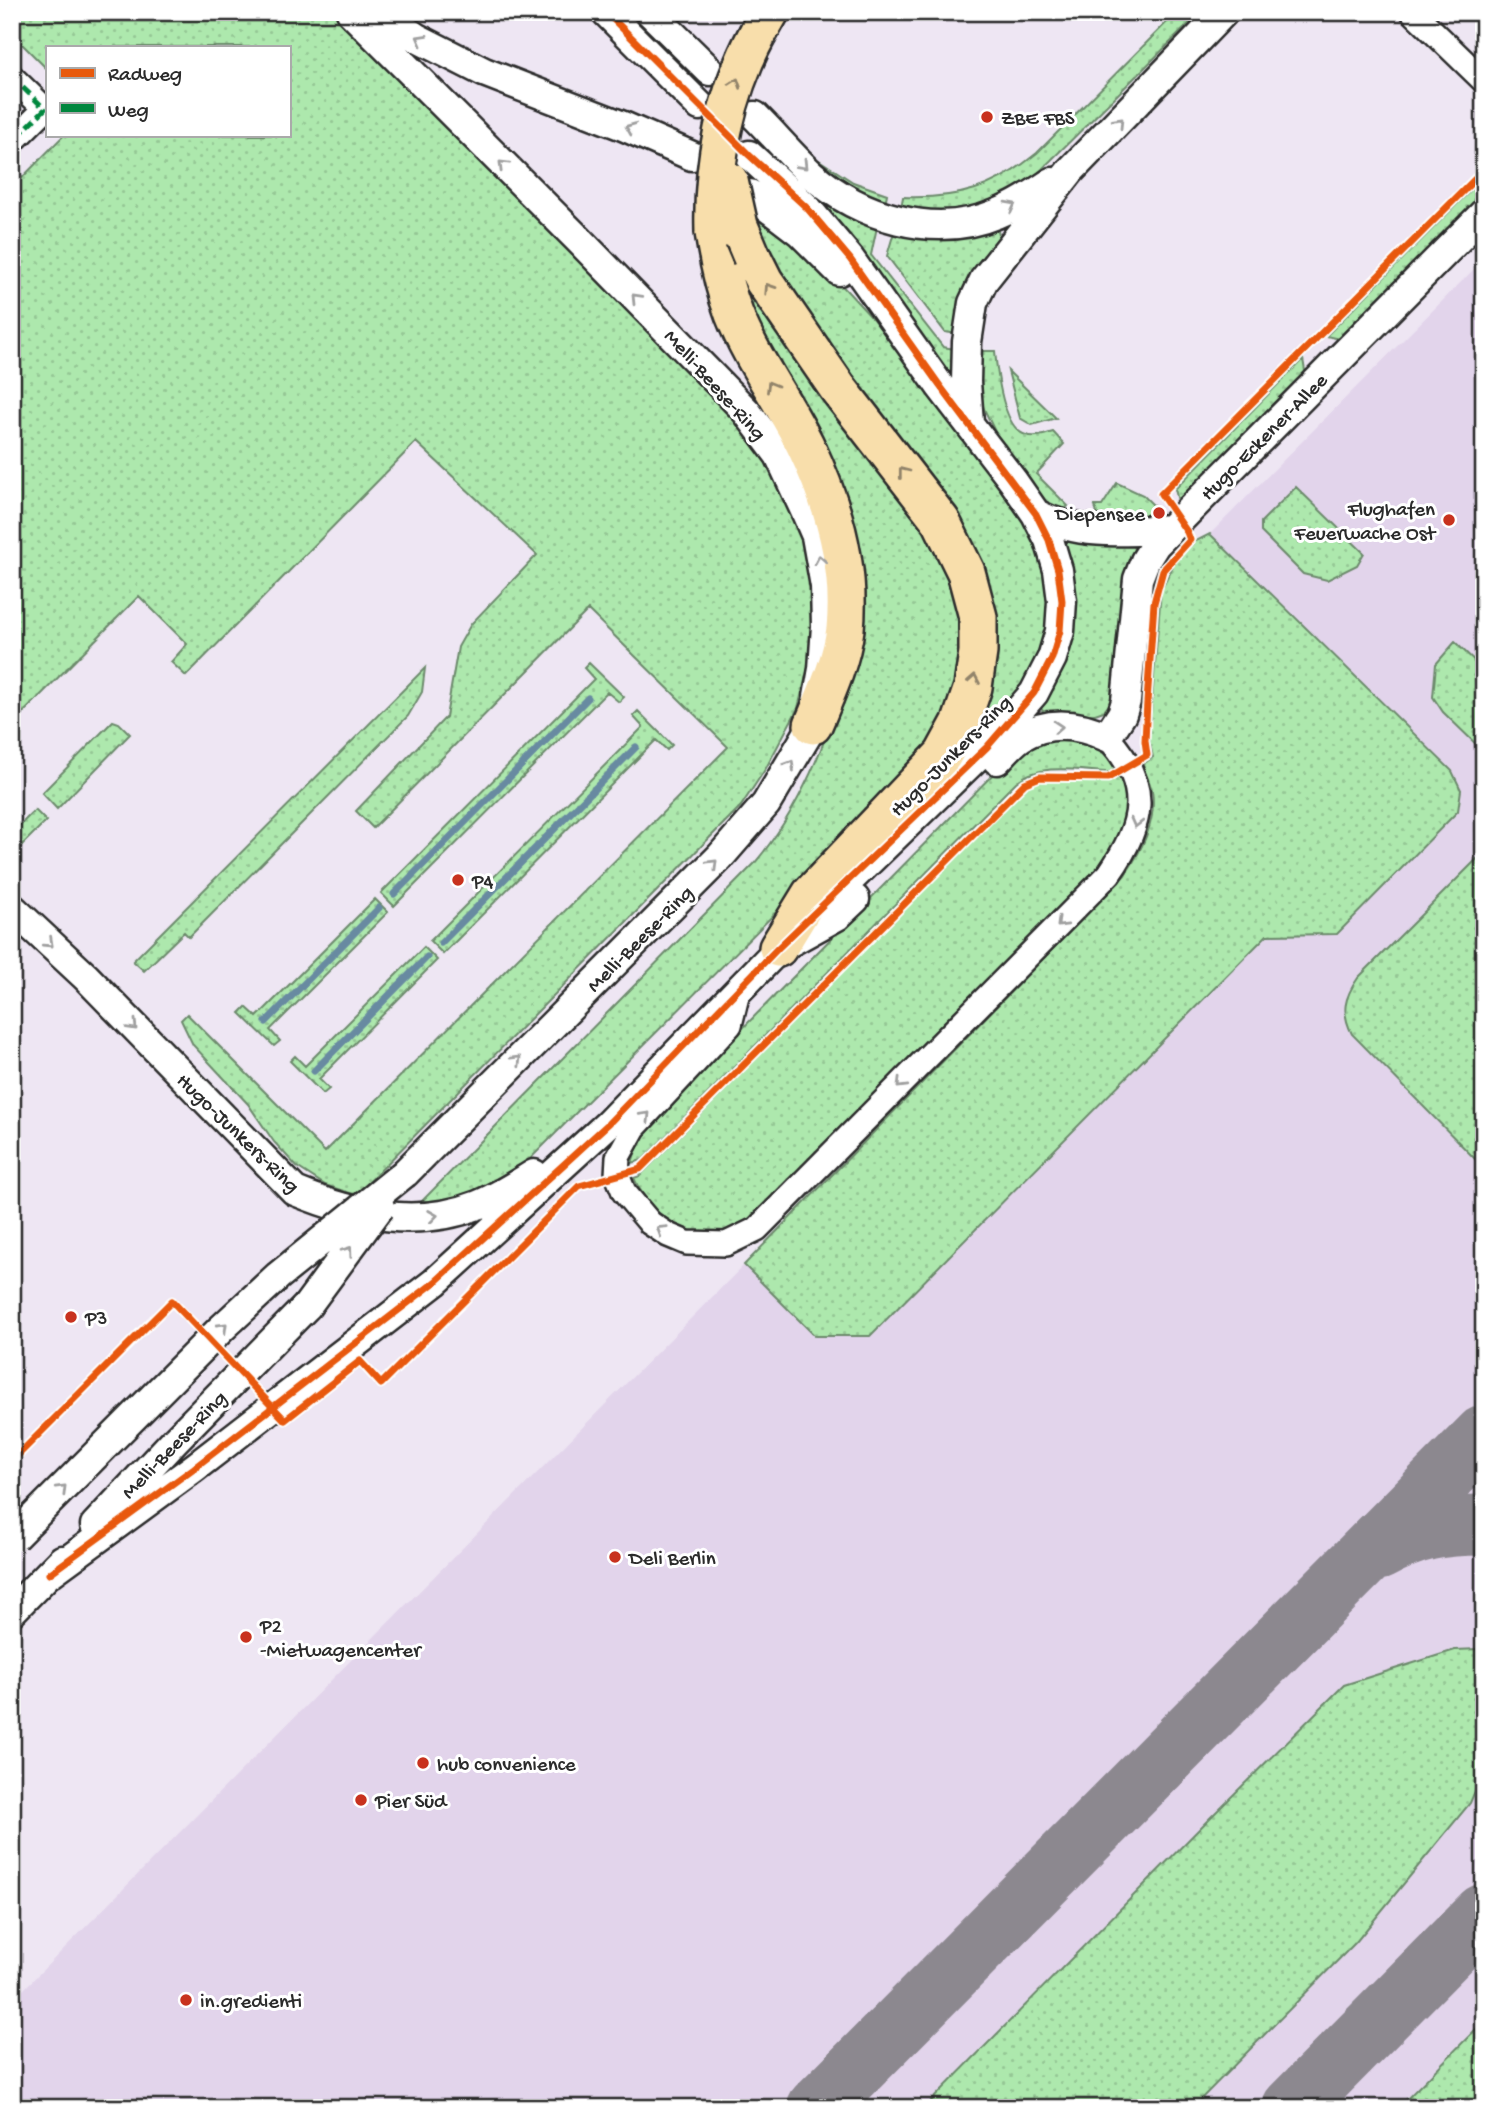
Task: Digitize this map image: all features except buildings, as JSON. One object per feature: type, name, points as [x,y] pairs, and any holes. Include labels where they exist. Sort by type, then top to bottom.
[{"type":"highway","points":[[764,23],[746,55],[735,85],[736,145],[731,195],[739,226],[764,281],[837,387],[941,521],[965,572],[978,617],[978,652],[973,687],[961,722],[943,755],[811,894],[778,948]]},
{"type":"highway","points":[[736,145],[716,164],[713,197],[714,232],[724,282],[748,345],[805,445],[838,535],[844,583],[845,630],[834,675],[813,725]]},
{"type":"street","name":"Melli-Beese-Ring","points":[[13,1538],[220,1329],[278,1276],[405,1174],[720,857],[766,804],[813,725],[823,669],[825,586],[816,536],[779,455],[746,411],[351,12]]},
{"type":"street","points":[[379,12],[417,38],[484,72],[692,156]]},
{"type":"street","points":[[606,12],[700,106]]},
{"type":"street","points":[[650,12],[710,71]]},
{"type":"street","points":[[969,423],[967,342],[973,303],[984,280],[1072,170],[1224,12]]},
{"type":"street","points":[[1413,12],[1484,81]]},
{"type":"street","points":[[12,77],[45,109],[12,142]]},
{"type":"street","points":[[755,116],[812,174],[845,199],[867,210],[906,222],[934,225],[967,222],[996,214],[1072,170]]},
{"type":"street","name":"Hugo-Junkers-Ring","points":[[49,1574],[194,1468],[435,1282],[608,1124],[778,948],[987,747],[1034,693],[1052,658],[1060,631],[1062,601],[1058,570],[1049,540],[1036,514],[940,386],[850,259],[807,208],[736,145]]},
{"type":"street","points":[[750,194],[808,240],[940,386]]},
{"type":"street","name":"Hugo-Eckener-Allee","points":[[1107,737],[1122,714],[1126,701],[1138,579],[1145,561],[1169,529],[1484,214]]},
{"type":"street","points":[[1036,514],[1055,524],[1097,531],[1169,529]]},
{"type":"street","points":[[739,988],[730,1026],[634,1128],[618,1157],[617,1175],[620,1186],[637,1209],[667,1235],[687,1243],[726,1244],[757,1229],[1109,874],[1133,835],[1139,815],[1136,782],[1129,766],[1107,737],[1083,728],[1053,726],[1035,730],[1019,738],[837,916],[778,948]]},
{"type":"street","name":"Hugo-Junkers-Ring","points":[[12,908],[80,972],[295,1191],[326,1204],[383,1216],[413,1219],[458,1212],[506,1191],[542,1169],[704,1003],[739,988]]},
{"type":"street","name":"Melli-Beese-Ring","points":[[12,1611],[307,1306],[405,1174]]},
{"type":"shaded area","points":[[1484,259],[1484,2108],[12,2108],[12,2001],[744,1265],[815,1336],[870,1336],[1267,935],[1337,934],[1452,771],[1210,534]]},
{"type":"green space","points":[[12,12],[334,12],[739,418],[771,459],[802,532],[815,603],[811,656],[798,708],[766,768],[741,806],[356,1195],[325,1185],[297,1167],[274,1142],[248,1104],[193,1045],[181,1020],[187,1014],[325,1152],[728,747],[588,610],[373,828],[356,811],[446,717],[458,647],[471,624],[537,555],[416,442],[186,676],[171,662],[187,644],[139,596],[12,724],[12,188],[63,136],[290,136],[290,46],[46,46],[46,68],[12,34]]},
{"type":"green space","points":[[1177,12],[1201,12],[1027,184],[995,200],[966,209],[936,211],[901,208],[903,197],[941,196],[974,189],[1021,165],[1037,153]]},
{"type":"green space","points":[[756,139],[827,202],[859,221],[877,227],[871,255],[943,347],[955,349],[953,382],[754,146]]},
{"type":"green space","points":[[819,160],[853,182],[887,194],[885,204],[843,182]]},
{"type":"green space","points":[[1484,177],[1484,199],[1344,340],[1326,336]]},
{"type":"green space","points":[[762,212],[824,266],[872,318],[971,446],[1029,527],[1045,568],[1050,605],[1044,644],[1027,683],[961,756],[991,628],[875,428],[781,274],[757,218]]},
{"type":"green space","points":[[997,227],[1000,240],[957,334],[945,332],[887,256],[894,232],[959,237]]},
{"type":"green space","points":[[730,249],[743,280],[761,311],[918,511],[957,583],[966,649],[948,721],[903,785],[528,1161],[477,1191],[450,1200],[419,1204],[754,864],[771,843],[799,797],[821,750],[839,700],[847,674]]},
{"type":"green space","points":[[975,351],[995,351],[1003,399],[1018,431],[1033,436],[1053,432],[1064,444],[1036,474],[1068,506],[1066,508],[1054,508],[1043,500],[1000,442],[978,390]]},
{"type":"green space","points":[[1303,359],[1306,377],[1179,505],[1175,489]]},
{"type":"green space","points":[[1008,371],[1056,418],[1032,425],[1020,418]]},
{"type":"green space","points":[[1117,483],[1143,495],[1164,516],[1154,520],[1101,518],[1095,506],[1102,506]]},
{"type":"green space","points":[[1296,487],[1364,553],[1357,565],[1327,580],[1303,574],[1261,532],[1261,522]]},
{"type":"green space","points":[[1210,534],[1452,771],[1461,790],[1458,811],[1337,934],[1267,935],[870,1336],[815,1336],[744,1265],[1131,866],[1142,846],[1152,814],[1152,791],[1142,765],[1153,757],[1149,739],[1161,591],[1181,555],[1196,541]]},
{"type":"green space","points":[[1063,537],[1131,543],[1134,548],[1125,573],[1115,692],[1104,711],[1095,714],[1045,714],[1040,707],[1062,668],[1072,573]]},
{"type":"green space","points":[[1455,642],[1484,670],[1484,752],[1443,712],[1433,697],[1436,664]]},
{"type":"green space","points":[[589,663],[624,697],[619,702],[607,692],[394,906],[381,893],[594,679],[584,668]]},
{"type":"green space","points":[[425,668],[422,692],[408,716],[189,937],[184,932],[144,971],[133,961]]},
{"type":"green space","points":[[638,711],[672,745],[667,750],[656,740],[443,954],[430,941],[643,727],[633,716]]},
{"type":"green space","points":[[113,721],[130,734],[57,809],[42,793]]},
{"type":"green space","points":[[1057,737],[1091,744],[1117,767],[1109,772],[1049,770],[1026,776],[1016,782],[642,1160],[632,1163],[641,1140],[666,1106],[1009,758],[1025,748]]},
{"type":"green space","points":[[1122,776],[1128,795],[1125,818],[1114,847],[1096,872],[759,1212],[742,1226],[726,1233],[709,1235],[678,1227],[652,1206],[634,1178],[640,1176],[1020,792],[1044,780],[1096,782]]},
{"type":"green space","points":[[35,810],[46,821],[20,847],[12,840],[12,833]]},
{"type":"green space","points":[[1484,852],[1484,1168],[1352,1034],[1345,1012],[1347,999],[1358,978]]},
{"type":"green space","points":[[375,899],[388,912],[270,1030],[280,1041],[274,1046],[240,1013],[246,1007],[257,1017]]},
{"type":"green space","points":[[424,947],[437,960],[319,1079],[329,1089],[323,1094],[290,1061],[295,1056],[305,1066]]},
{"type":"green space","points":[[1455,1650],[1484,1651],[1484,1770],[1470,1803],[1356,1942],[1192,2108],[924,2108],[1344,1685]]},
{"type":"green space","points":[[1484,2021],[1484,2108],[1398,2108]]},
{"type":"waterway","points":[[394,894],[588,698]]},
{"type":"waterway","points":[[441,943],[636,747]]},
{"type":"waterway","points":[[266,1022],[379,908]]},
{"type":"waterway","points":[[314,1071],[427,957]]},
{"type":"taxiway","points":[[817,2108],[1484,1436]]},
{"type":"taxiway","points":[[1378,1550],[1404,1537],[1429,1530],[1484,1525]]},
{"type":"taxiway","points":[[1292,2108],[1484,1914]]},
{"type":"marked path","points":[[12,77],[45,109],[12,142]]},
{"type":"cycle path","points":[[49,1574],[194,1468],[435,1282],[608,1124],[778,948],[987,747],[1034,693],[1052,658],[1060,631],[1062,601],[1058,570],[1049,540],[1036,514],[940,386],[850,259],[807,208],[749,155],[606,12]]},
{"type":"cycle path","points":[[12,1461],[172,1301],[285,1420],[360,1361],[381,1384],[579,1186],[640,1169],[1025,783],[1040,777],[1108,778],[1147,755],[1145,741],[1154,603],[1163,570],[1190,540],[1161,494],[1484,170]]},
{"type":"place","name":"ZBE FBS","points":[[987,117]]},
{"type":"place","name":"Diepensee","points":[[1159,513]]},
{"type":"place","name":"Flughafen Feuerwache Ost","points":[[1449,520]]},
{"type":"place","name":"P4","points":[[458,880]]},
{"type":"place","name":"P3","points":[[71,1317]]},
{"type":"place","name":"Deli Berlin","points":[[615,1557]]},
{"type":"place","name":"P2 -Mietwagencenter","points":[[246,1637]]},
{"type":"place","name":"hub convenience","points":[[423,1763]]},
{"type":"place","name":"Pier Süd","points":[[361,1800]]},
{"type":"place","name":"in.gredienti","points":[[186,2000]]}]
